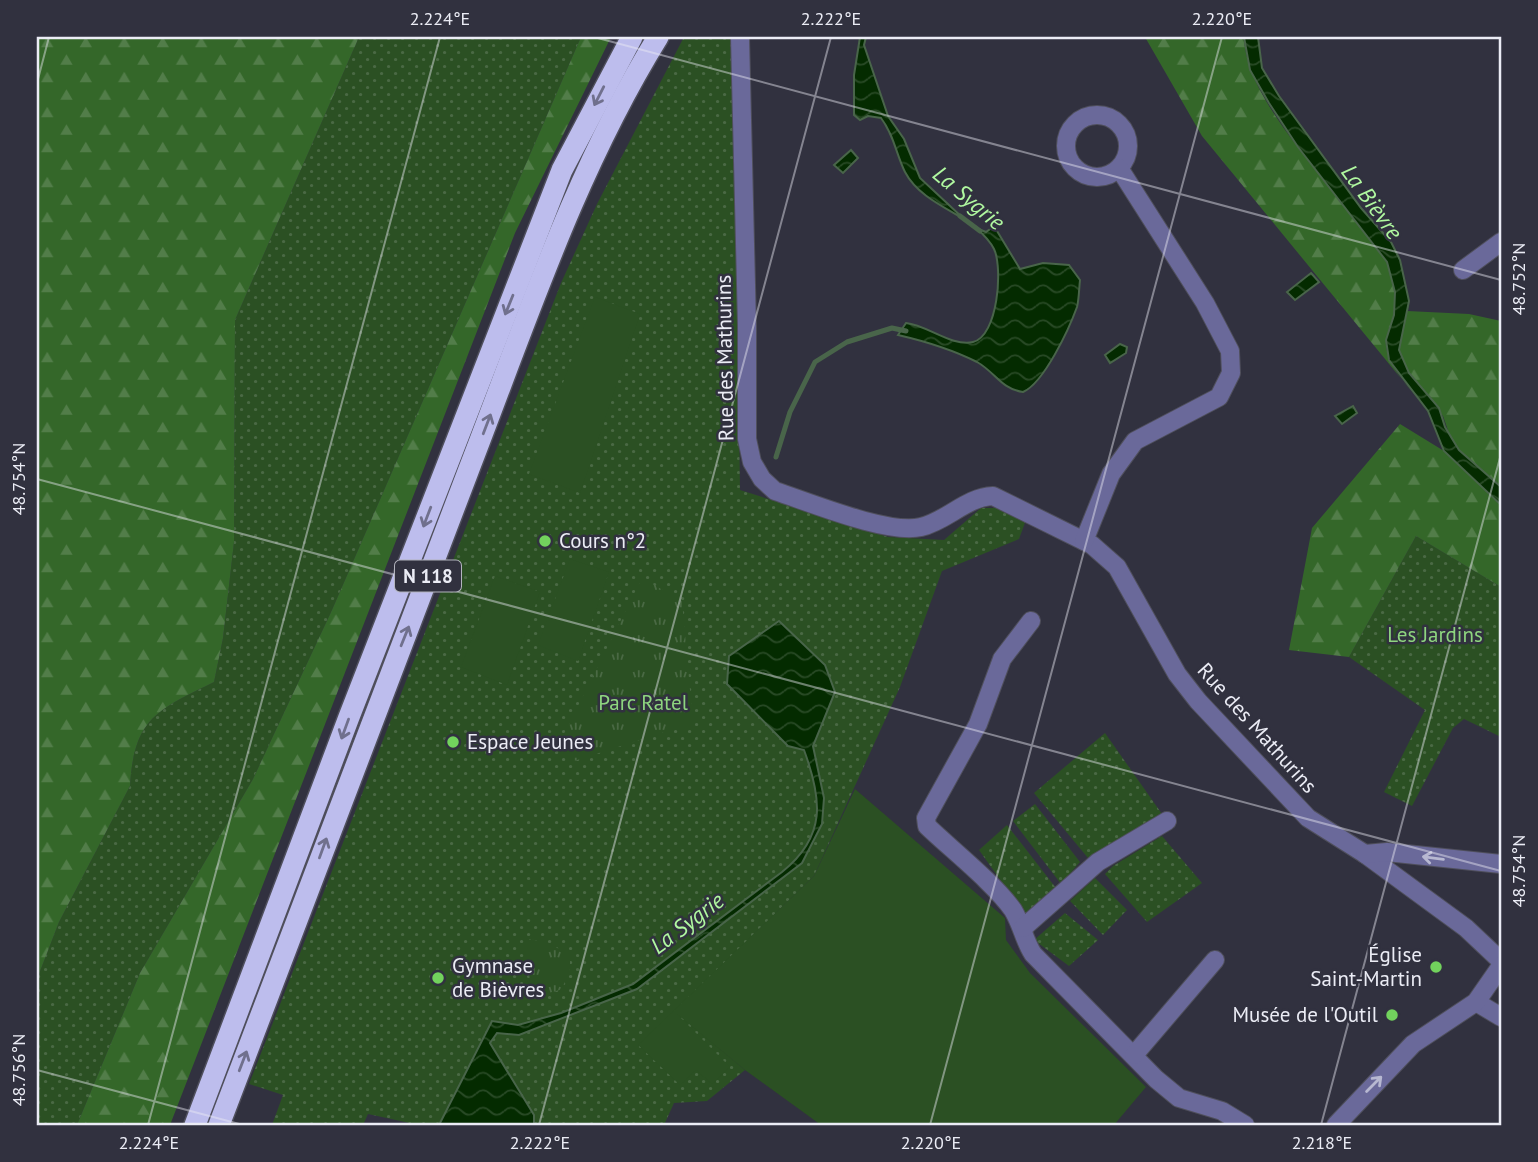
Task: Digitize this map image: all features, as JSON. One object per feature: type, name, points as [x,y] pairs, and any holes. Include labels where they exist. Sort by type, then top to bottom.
[{"type":"highway","name":"N 118","points":[[195,1125],[349,717],[562,170],[632,37]]},
{"type":"highway","name":"N 118","points":[[219,1125],[368,727],[584,173],[630,82],[658,37]]},
{"type":"street","name":"Rue des Mathurins","points":[[740,37],[747,439],[752,462],[762,479],[775,491],[881,525],[918,528],[947,517],[978,496],[993,496],[1084,541],[1117,567],[1177,674],[1198,701],[1308,818],[1365,854],[1466,928],[1501,961]]},
{"type":"street","points":[[1084,541],[1111,474],[1135,441],[1219,397],[1231,373],[1230,351],[1205,303],[1119,168]]},
{"type":"street","points":[[1463,270],[1501,242]]},
{"type":"street","points":[[1031,621],[1002,659],[978,724],[926,818],[927,826],[1011,907],[1024,928],[1025,942],[1033,954],[1179,1098],[1222,1111],[1245,1125]]},
{"type":"street","points":[[1024,928],[1098,862],[1167,821]]},
{"type":"street","points":[[1365,854],[1387,852],[1501,864]]},
{"type":"street","points":[[1134,1055],[1215,960]]},
{"type":"street","points":[[1336,1125],[1413,1044],[1476,1002],[1501,966]]},
{"type":"street","points":[[1476,1002],[1501,1017]]},
{"type":"green space","points":[[37,37],[359,37],[235,320],[234,542],[223,638],[214,682],[164,709],[144,730],[132,763],[130,786],[59,922],[37,979]]},
{"type":"green space","points":[[359,37],[581,37],[332,610],[253,779],[140,973],[77,1125],[37,1125],[37,979],[59,922],[130,786],[132,763],[144,730],[164,709],[214,682],[223,638],[234,542],[235,320]]},
{"type":"green space","points":[[581,37],[611,37],[515,233],[170,1125],[77,1125],[140,973],[253,779],[332,610]]},
{"type":"green space","name":"Parc Ratel","points":[[684,37],[734,37],[740,490],[888,537],[944,540],[981,508],[1000,508],[1026,520],[1019,539],[942,571],[900,687],[814,876],[675,1011],[745,1070],[707,1101],[674,1103],[664,1125],[419,1125],[368,1114],[363,1125],[272,1125],[283,1095],[249,1084],[561,283],[597,204]]},
{"type":"green space","points":[[1145,37],[1244,37],[1249,64],[1261,92],[1279,121],[1366,231],[1386,262],[1394,286],[1395,304],[1386,346],[1395,370],[1405,383],[1202,136]]},
{"type":"green space","points":[[595,297],[640,314],[580,493],[529,474]]},
{"type":"green space","points":[[1407,311],[1469,314],[1501,321],[1501,487],[1459,450],[1451,439],[1443,416],[1409,373],[1399,350]]},
{"type":"green space","points":[[1400,424],[1444,451],[1501,505],[1501,587],[1416,536],[1349,657],[1289,650],[1312,528]]},
{"type":"green space","name":"Les Jardins","points":[[1416,536],[1501,587],[1501,737],[1464,719],[1453,728],[1412,806],[1384,792],[1425,710],[1349,657]]},
{"type":"green space","points":[[570,559],[609,572],[578,661],[538,645]]},
{"type":"green space","points":[[495,576],[540,592],[507,685],[461,667]]},
{"type":"green space","points":[[642,578],[682,601],[693,723],[574,761],[559,744]]},
{"type":"green space","points":[[1105,733],[1162,814],[1088,858],[1034,793]]},
{"type":"green space","points":[[855,789],[1005,918],[1006,940],[1030,973],[1146,1087],[1114,1125],[821,1125],[745,1070],[677,1014],[730,1067],[712,1084],[696,1070],[680,1085],[638,1045],[814,876]]},
{"type":"green space","points":[[1035,804],[1080,862],[1061,884],[1013,821]]},
{"type":"green space","points":[[1007,825],[1056,888],[1026,916],[979,850]]},
{"type":"green space","points":[[1162,836],[1202,883],[1147,922],[1105,874],[1113,866]]},
{"type":"green space","points":[[1095,878],[1127,910],[1103,935],[1070,901]]},
{"type":"green space","points":[[1065,913],[1098,940],[1069,966],[1034,940]]},
{"type":"green space","points":[[524,939],[549,944],[570,958],[570,969],[562,989],[541,996],[532,994]]},
{"type":"water","points":[[860,37],[866,37],[864,45],[888,116],[904,139],[920,178],[964,219],[931,200],[910,180],[881,118],[868,116],[860,120],[854,115],[854,75]]},
{"type":"water","points":[[1244,37],[1258,37],[1262,68],[1279,96],[1361,208],[1391,242],[1400,260],[1409,301],[1399,350],[1409,373],[1439,408],[1445,427],[1459,450],[1501,487],[1501,505],[1444,451],[1428,411],[1389,360],[1386,340],[1394,315],[1395,292],[1387,262],[1298,147],[1269,103],[1250,70]]},
{"type":"water","points":[[851,150],[858,158],[843,173],[834,165]]},
{"type":"water","points":[[994,226],[1020,269],[1043,263],[1069,265],[1080,280],[1077,307],[1062,341],[1039,378],[1023,392],[1004,384],[977,362],[938,346],[898,335],[906,323],[965,343],[981,337],[993,315],[998,271],[994,249],[976,228],[986,232]]},
{"type":"water","points":[[1311,273],[1319,282],[1295,300],[1287,292]]},
{"type":"water","points":[[1120,344],[1127,347],[1126,353],[1110,363],[1105,355]]},
{"type":"water","points":[[1353,406],[1357,413],[1342,424],[1335,416]]},
{"type":"water","points":[[779,621],[825,665],[835,692],[813,746],[824,798],[822,824],[802,863],[637,989],[519,1035],[497,1033],[490,1043],[534,1115],[534,1125],[439,1125],[492,1021],[518,1025],[561,1013],[633,984],[782,872],[807,845],[817,816],[817,801],[804,750],[788,746],[727,684],[729,656]]},
{"type":"waterway","name":"La Sygrie","points":[[960,216],[980,231]]},
{"type":"waterway","name":"La Sygrie","points":[[776,457],[790,412],[815,362],[847,342],[892,328],[906,331]]},
{"type":"place","name":"Cours n°2","points":[[545,541]]},
{"type":"place","name":"Espace Jeunes","points":[[453,742]]},
{"type":"place","name":"Église Saint-Martin","points":[[1436,967]]},
{"type":"place","name":"Gymnase de Bièvres","points":[[438,978]]},
{"type":"place","name":"Musée de l'Outil","points":[[1392,1015]]},
{"type":"water label","name":"La Bièvre","points":[[1372,202]]}]
